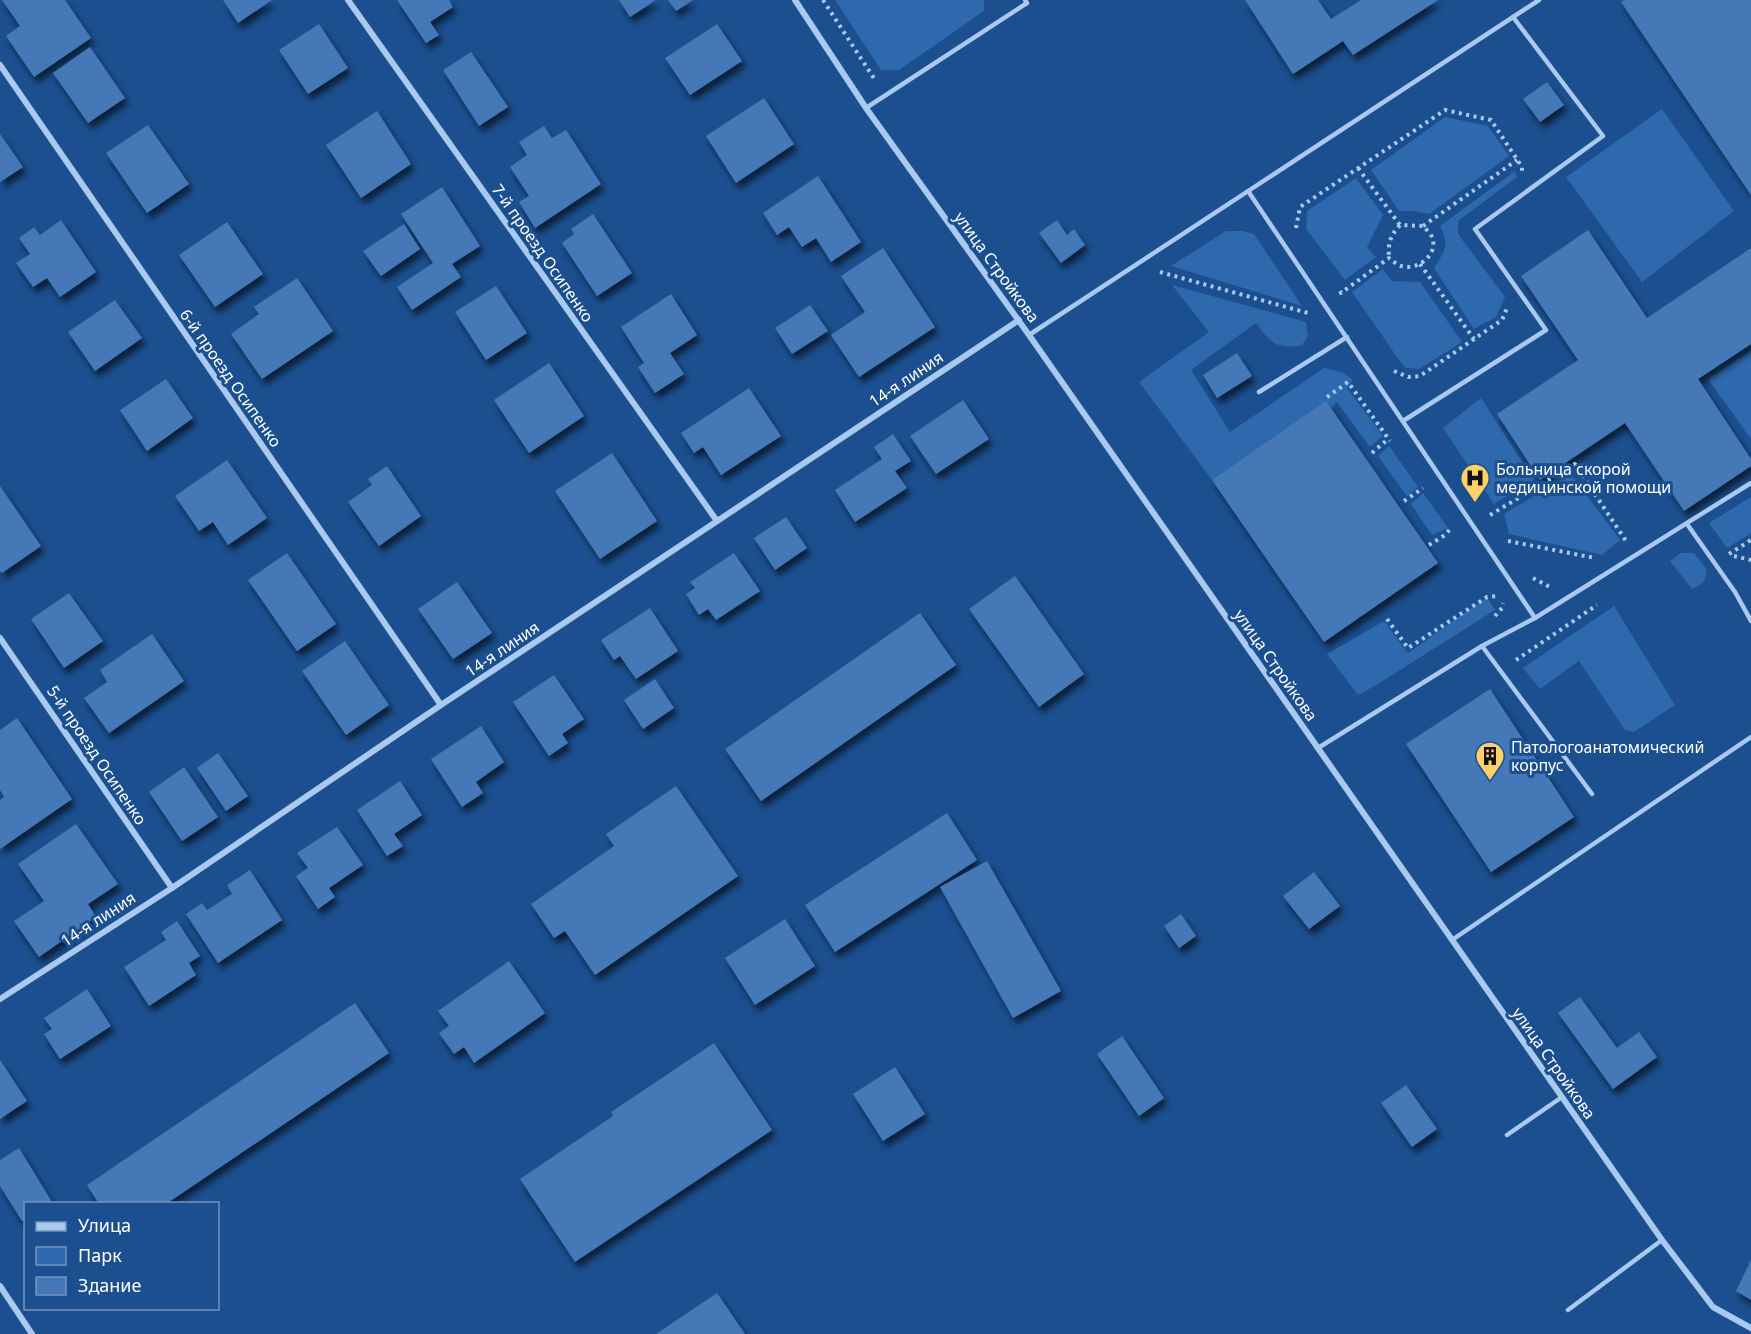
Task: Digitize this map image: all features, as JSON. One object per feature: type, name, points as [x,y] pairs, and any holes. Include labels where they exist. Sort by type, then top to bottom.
[{"type":"street","name":"7-й проезд Осипенко","points":[[348,0],[717,522]]},
{"type":"street","name":"улица Стройкова","points":[[795,0],[866,108],[1019,320],[1662,1240],[1713,1307],[1751,1328]]},
{"type":"street","name":"6-й проезд Осипенко","points":[[0,65],[441,705]]},
{"type":"street","name":"14-я линия","points":[[0,999],[172,888],[441,705],[1019,320]]},
{"type":"street","name":"5-й проезд Осипенко","points":[[0,638],[172,888]]},
{"type":"street","points":[[0,1286],[32,1334]]},
{"type":"lane","points":[[866,108],[1027,3],[1025,0]]},
{"type":"lane","points":[[1029,335],[1539,0]]},
{"type":"lane","points":[[1403,422],[1546,330],[1475,229],[1603,136],[1513,17]]},
{"type":"lane","points":[[1248,191],[1535,618]]},
{"type":"lane","points":[[1259,392],[1347,337]]},
{"type":"lane","points":[[1318,748],[1482,646],[1535,618],[1751,483]]},
{"type":"lane","points":[[1687,524],[1735,592],[1751,621]]},
{"type":"lane","points":[[1482,646],[1592,794]]},
{"type":"lane","points":[[1452,940],[1751,736]]},
{"type":"lane","points":[[1507,1135],[1562,1097]]},
{"type":"lane","points":[[1568,1310],[1662,1240]]},
{"type":"path","points":[[823,0],[886,96]]},
{"type":"path","points":[[1302,237],[1296,228],[1300,207],[1445,110],[1491,120],[1522,167],[1522,181]]},
{"type":"path","points":[[1423,226],[1432,236],[1434,248],[1425,262],[1413,268],[1399,266],[1389,258],[1388,244],[1391,234],[1400,225],[1423,226],[1517,160]]},
{"type":"path","points":[[1358,168],[1400,225]]},
{"type":"path","points":[[1136,265],[1307,313],[1341,293],[1389,258]]},
{"type":"path","points":[[1420,264],[1474,339]]},
{"type":"path","points":[[1335,284],[1347,302]]},
{"type":"path","points":[[1389,364],[1395,372],[1408,377],[1420,376],[1502,320],[1508,305]]},
{"type":"path","points":[[1327,397],[1348,382],[1394,447]]},
{"type":"path","points":[[1372,453],[1388,439]]},
{"type":"path","points":[[1490,515],[1575,464],[1628,544],[1635,539]]},
{"type":"path","points":[[1418,480],[1429,496]]},
{"type":"path","points":[[1404,501],[1424,488]]},
{"type":"path","points":[[1484,506],[1496,523]]},
{"type":"path","points":[[1429,545],[1452,529],[1446,521]]},
{"type":"path","points":[[1502,532],[1514,550]]},
{"type":"path","points":[[1751,540],[1728,555],[1751,560]]},
{"type":"path","points":[[1508,541],[1604,560]]},
{"type":"path","points":[[1527,569],[1533,578],[1547,586],[1555,587]]},
{"type":"path","points":[[1387,619],[1408,648],[1487,597],[1504,598]]},
{"type":"green space","points":[[835,0],[984,0],[984,11],[899,70],[881,70]]},
{"type":"green space","points":[[1662,109],[1734,211],[1642,282],[1566,177]]},
{"type":"green space","points":[[1445,117],[1488,126],[1509,156],[1429,214],[1399,211],[1371,170]]},
{"type":"green space","points":[[1515,171],[1517,177],[1458,221],[1458,234],[1505,297],[1496,317],[1474,329],[1434,268],[1445,248],[1445,238],[1440,226]]},
{"type":"green space","points":[[1356,178],[1383,215],[1367,247],[1376,257],[1345,280],[1306,229],[1307,211]]},
{"type":"green space","points":[[1226,231],[1254,234],[1302,306],[1171,266]]},
{"type":"green space","points":[[1383,269],[1392,281],[1420,282],[1462,342],[1419,369],[1406,368],[1352,292]]},
{"type":"green space","points":[[1172,285],[1306,322],[1308,336],[1302,345],[1280,346],[1270,340],[1256,323],[1191,370],[1230,432],[1324,368],[1342,372],[1353,380],[1347,388],[1383,436],[1370,447],[1337,402],[1331,409],[1212,480],[1139,382],[1209,332]]},
{"type":"green space","points":[[1751,351],[1751,439],[1708,379]]},
{"type":"green space","points":[[1481,398],[1534,480],[1494,504],[1443,428]]},
{"type":"green space","points":[[1389,446],[1418,487],[1407,496],[1378,456]]},
{"type":"green space","points":[[1571,474],[1620,540],[1602,555],[1509,534],[1504,514]]},
{"type":"green space","points":[[1423,493],[1448,528],[1432,535],[1411,504]]},
{"type":"green space","points":[[1751,497],[1751,533],[1727,548],[1709,523]]},
{"type":"green space","points":[[1681,553],[1694,553],[1707,570],[1704,582],[1692,589],[1670,561]]},
{"type":"green space","points":[[1487,597],[1495,610],[1358,695],[1327,654],[1384,621],[1408,653]]},
{"type":"green space","points":[[1614,606],[1675,705],[1634,732],[1625,730],[1579,661],[1540,689],[1523,668]]},
{"type":"building","points":[[2,0],[65,0],[91,38],[34,77],[6,36],[20,26]]},
{"type":"building","points":[[223,0],[272,0],[238,23]]},
{"type":"building","points":[[397,0],[449,0],[453,7],[430,22],[439,35],[426,43]]},
{"type":"building","points":[[619,0],[656,0],[630,17]]},
{"type":"building","points":[[668,0],[693,0],[676,11]]},
{"type":"building","points":[[1245,0],[1318,0],[1331,19],[1361,0],[1438,0],[1353,55],[1343,41],[1293,74]]},
{"type":"building","points":[[1624,0],[1751,0],[1751,195],[1621,2]]},
{"type":"building","points":[[319,24],[348,68],[308,94],[279,50]]},
{"type":"building","points":[[717,24],[742,61],[690,95],[665,58]]},
{"type":"building","points":[[90,47],[125,98],[88,123],[53,73]]},
{"type":"building","points":[[471,52],[508,107],[479,126],[443,70]]},
{"type":"building","points":[[1547,82],[1564,105],[1540,122],[1523,99]]},
{"type":"building","points":[[764,98],[794,144],[736,183],[706,136]]},
{"type":"building","points":[[377,111],[411,164],[361,198],[326,145]]},
{"type":"building","points":[[148,125],[189,184],[147,213],[106,153]]},
{"type":"building","points":[[544,126],[552,138],[566,130],[601,184],[535,228],[519,202],[529,196],[510,167],[527,155],[519,142]]},
{"type":"building","points":[[0,134],[23,167],[0,182]]},
{"type":"building","points":[[818,176],[861,242],[831,262],[816,238],[802,247],[789,227],[777,235],[763,213]]},
{"type":"building","points":[[442,187],[480,246],[452,264],[461,277],[412,310],[397,287],[433,263],[401,214]]},
{"type":"building","points":[[593,214],[632,273],[597,296],[562,243],[574,234],[571,229]]},
{"type":"building","points":[[61,220],[96,272],[60,297],[47,278],[33,287],[16,263],[30,254],[19,238],[34,227],[40,235]]},
{"type":"building","points":[[1057,220],[1067,235],[1074,229],[1085,245],[1061,263],[1039,233]]},
{"type":"building","points":[[227,222],[263,274],[215,307],[179,255]]},
{"type":"building","points":[[404,224],[420,249],[381,276],[363,251]]},
{"type":"building","points":[[1588,230],[1647,318],[1751,248],[1751,344],[1698,379],[1751,459],[1751,466],[1684,511],[1625,423],[1540,480],[1497,414],[1578,360],[1521,276]]},
{"type":"building","points":[[883,248],[935,327],[859,377],[831,335],[865,312],[841,276]]},
{"type":"building","points":[[297,278],[333,331],[262,379],[231,334],[259,314],[254,307]]},
{"type":"building","points":[[496,286],[527,333],[486,360],[455,312]]},
{"type":"building","points":[[671,294],[697,335],[670,353],[684,374],[655,393],[638,367],[644,363],[621,327]]},
{"type":"building","points":[[115,300],[142,338],[95,371],[68,332]]},
{"type":"building","points":[[810,305],[828,331],[792,354],[775,328]]},
{"type":"building","points":[[1237,353],[1252,376],[1217,398],[1203,375]]},
{"type":"building","points":[[549,363],[584,416],[529,453],[494,400]]},
{"type":"building","points":[[166,379],[193,418],[147,451],[120,410]]},
{"type":"building","points":[[749,388],[781,436],[721,475],[703,447],[694,453],[681,433]]},
{"type":"building","points":[[963,400],[989,439],[936,474],[910,436]]},
{"type":"building","points":[[1326,401],[1438,563],[1324,642],[1212,480]]},
{"type":"building","points":[[893,434],[911,461],[895,471],[907,488],[855,522],[835,490],[882,459],[874,447]]},
{"type":"building","points":[[612,453],[657,521],[600,559],[555,491]]},
{"type":"building","points":[[227,460],[267,518],[228,545],[213,522],[199,531],[175,496]]},
{"type":"building","points":[[387,466],[421,516],[379,546],[348,502],[372,485],[368,479]]},
{"type":"building","points":[[0,486],[41,546],[2,573],[0,571]]},
{"type":"building","points":[[786,517],[807,548],[775,570],[754,538]]},
{"type":"building","points":[[287,553],[336,624],[297,651],[248,580]]},
{"type":"building","points":[[734,553],[760,591],[716,620],[708,609],[699,615],[686,594],[695,588],[690,582]]},
{"type":"building","points":[[1015,576],[1084,674],[1039,707],[969,609]]},
{"type":"building","points":[[457,582],[492,633],[453,659],[418,609]]},
{"type":"building","points":[[69,593],[103,641],[64,668],[31,619]]},
{"type":"building","points":[[650,608],[678,651],[636,679],[620,656],[614,660],[601,640]]},
{"type":"building","points":[[920,613],[956,665],[761,801],[725,749]]},
{"type":"building","points":[[152,634],[184,681],[109,733],[84,698],[107,682],[100,670]]},
{"type":"building","points":[[345,641],[389,705],[346,735],[302,671]]},
{"type":"building","points":[[554,675],[584,719],[562,734],[568,743],[549,756],[513,702]]},
{"type":"building","points":[[655,679],[674,708],[643,729],[624,700]]},
{"type":"building","name":"Патологоанатомический корпус","points":[[1490,689],[1574,817],[1491,872],[1406,744]]},
{"type":"building","points":[[17,718],[72,799],[0,849],[0,800],[4,797],[0,790],[0,730]]},
{"type":"building","points":[[481,726],[504,762],[476,782],[483,793],[462,807],[431,759]]},
{"type":"building","points":[[218,753],[248,796],[226,811],[197,768]]},
{"type":"building","points":[[184,767],[218,817],[182,841],[149,792]]},
{"type":"building","points":[[400,781],[422,815],[394,834],[403,846],[387,856],[357,810]]},
{"type":"building","points":[[676,786],[738,876],[595,975],[565,931],[554,938],[531,904],[614,846],[606,834]]},
{"type":"building","points":[[947,813],[977,860],[835,952],[805,905]]},
{"type":"building","points":[[76,824],[118,884],[88,904],[96,917],[39,957],[14,921],[44,901],[18,864]]},
{"type":"building","points":[[337,827],[363,865],[329,888],[335,897],[318,909],[296,876],[308,868],[297,853]]},
{"type":"building","points":[[987,861],[1061,991],[1013,1018],[940,887]]},
{"type":"building","points":[[250,870],[282,920],[218,963],[186,914],[202,903],[207,910],[232,894],[227,885]]},
{"type":"building","points":[[1314,872],[1340,906],[1309,929],[1283,896]]},
{"type":"building","points":[[1181,914],[1196,936],[1179,948],[1164,926]]},
{"type":"building","points":[[785,919],[815,966],[755,1005],[725,958]]},
{"type":"building","points":[[177,921],[200,956],[189,963],[196,975],[149,1006],[124,967],[166,940],[161,932]]},
{"type":"building","points":[[509,961],[545,1013],[474,1063],[464,1047],[454,1054],[439,1033],[449,1026],[438,1011]]},
{"type":"building","points":[[87,989],[111,1026],[60,1059],[44,1034],[52,1029],[44,1018]]},
{"type":"building","points":[[1580,997],[1617,1048],[1639,1032],[1657,1057],[1613,1089],[1558,1013]]},
{"type":"building","points":[[355,1003],[389,1053],[169,1202],[98,1202],[87,1185]]},
{"type":"building","points":[[1122,1036],[1164,1098],[1139,1116],[1097,1054]]},
{"type":"building","points":[[714,1043],[772,1130],[575,1262],[520,1179],[613,1116],[611,1112]]},
{"type":"building","points":[[0,1060],[27,1101],[0,1119]]},
{"type":"building","points":[[895,1067],[925,1114],[883,1141],[853,1094]]},
{"type":"building","points":[[1406,1085],[1437,1129],[1412,1147],[1381,1103]]},
{"type":"building","points":[[19,1148],[52,1202],[24,1202],[24,1220],[22,1221],[0,1186],[0,1160]]},
{"type":"building","points":[[1751,1260],[1751,1300],[1736,1291]]},
{"type":"building","points":[[717,1293],[745,1334],[656,1334]]},
{"type":"place","name":"Больница скорой медицинской помощи","points":[[1475,504]]},
{"type":"place","name":"Патологоанатомический корпус","points":[[1490,782]]}]
